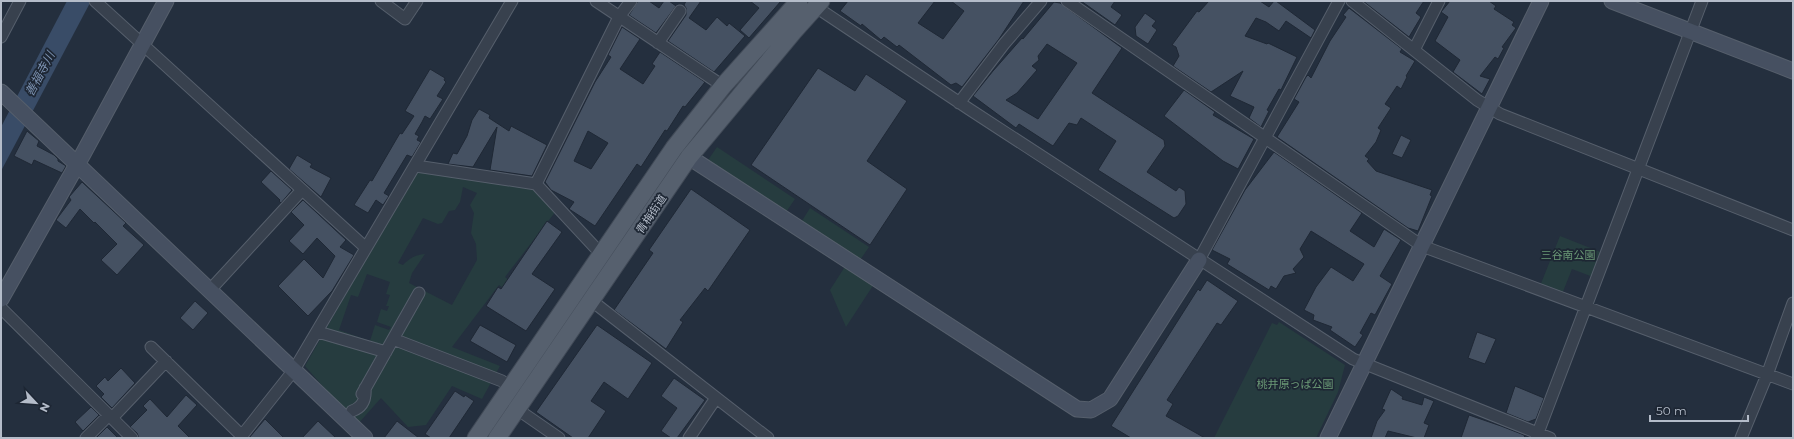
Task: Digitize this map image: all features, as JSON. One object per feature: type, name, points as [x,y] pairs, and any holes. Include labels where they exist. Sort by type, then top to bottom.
[{"type":"main road","name":"青梅街道","points":[[476,438],[674,148],[723,86],[799,1]]},
{"type":"main road","name":"青梅街道","points":[[497,438],[592,302],[689,157],[815,3]]},
{"type":"street","points":[[1,36],[20,1]]},
{"type":"street","points":[[95,1],[366,248]]},
{"type":"street","points":[[1,299],[166,1]]},
{"type":"street","points":[[381,1],[405,19],[417,1]]},
{"type":"street","points":[[151,347],[241,437],[294,370],[318,332],[512,1]]},
{"type":"street","points":[[596,1],[723,86]]},
{"type":"street","points":[[536,184],[619,17],[631,1]]},
{"type":"street","points":[[959,103],[1004,44],[1041,1]]},
{"type":"street","points":[[1067,1],[1422,246],[1793,384]]},
{"type":"street","points":[[689,157],[1077,408],[1091,410],[1110,399],[1199,260],[1339,1]]},
{"type":"street","points":[[1352,1],[1489,108],[1793,230]]},
{"type":"street","points":[[1414,50],[1439,1]]},
{"type":"street","points":[[1328,438],[1365,365],[1541,1]]},
{"type":"street","points":[[1612,1],[1793,71]]},
{"type":"street","points":[[1537,436],[1702,1]]},
{"type":"street","points":[[815,3],[959,103],[1353,359],[1467,404],[1537,436],[1550,438]]},
{"type":"street","points":[[658,43],[680,11]]},
{"type":"street","points":[[6,97],[294,370],[352,412],[365,438]]},
{"type":"street","points":[[416,166],[536,184],[602,255]]},
{"type":"street","points":[[210,290],[302,190]]},
{"type":"street","points":[[352,412],[359,409],[364,401],[363,391],[419,293]]},
{"type":"street","points":[[592,302],[768,438]]},
{"type":"street","points":[[1741,438],[1767,375],[1793,303]]},
{"type":"street","points":[[1,308],[132,438]]},
{"type":"street","points":[[318,332],[386,352]]},
{"type":"street","points":[[393,339],[502,381]]},
{"type":"street","points":[[86,438],[111,416],[166,361]]},
{"type":"street","points":[[689,438],[716,398]]},
{"type":"street","points":[[517,409],[559,438]]},
{"type":"green space","points":[[717,147],[795,199],[784,215],[706,163]]},
{"type":"green space","points":[[416,171],[534,189],[556,211],[505,277],[536,303],[533,308],[499,285],[452,347],[500,366],[482,399],[452,386],[426,425],[408,427],[381,398],[357,425],[305,366]],"holes":[[[463,187],[477,193],[470,205],[474,213],[471,233],[476,244],[477,260],[452,305],[409,283],[412,273],[425,254],[413,257],[403,265],[398,263],[423,218],[438,224],[442,223],[449,211],[455,210],[460,202]],[[367,274],[390,282],[386,294],[390,295],[386,306],[389,306],[387,311],[381,309],[377,322],[391,327],[389,330],[375,325],[370,341],[339,330],[351,295],[358,297]]]},
{"type":"green space","points":[[810,208],[869,247],[858,263],[800,224]]},
{"type":"green space","name":"三谷南公園","points":[[1560,236],[1603,253],[1593,277],[1572,269],[1562,294],[1540,286]]},
{"type":"green space","points":[[846,265],[874,284],[846,327],[830,290]]},
{"type":"green space","name":"桃井原っぱ公園","points":[[1279,322],[1345,365],[1338,392],[1316,438],[1214,438],[1272,323],[1277,325]]},
{"type":"water","name":"善福寺川","points":[[67,1],[91,1],[1,171],[1,127]]},
{"type":"building","points":[[638,1],[649,1],[659,8],[664,1],[669,1],[676,6],[656,33],[629,15]]},
{"type":"building","points":[[686,1],[701,1],[689,18],[706,30],[717,17],[727,26],[729,23],[745,36],[714,72],[668,41],[686,15],[686,8],[684,5]]},
{"type":"building","points":[[750,1],[781,1],[749,38],[740,30],[759,8]]},
{"type":"building","points":[[848,1],[935,1],[918,23],[943,39],[964,11],[951,1],[1024,1],[999,39],[962,87],[956,83],[951,85],[899,45],[897,47],[884,37],[881,40],[862,24],[861,26],[840,11]]},
{"type":"building","points":[[1081,1],[1115,1],[1111,7],[1122,15],[1115,25]]},
{"type":"building","points":[[1209,1],[1260,1],[1269,7],[1274,1],[1276,1],[1315,30],[1311,38],[1286,21],[1279,31],[1266,22],[1256,18],[1245,36],[1267,44],[1268,43],[1297,57],[1281,90],[1279,89],[1267,110],[1269,111],[1261,127],[1249,118],[1254,107],[1230,96],[1243,71],[1211,92],[1173,66],[1179,56],[1176,47],[1172,45],[1197,11],[1199,12]]},
{"type":"building","points":[[1363,1],[1424,1],[1416,13],[1421,17],[1409,37]]},
{"type":"building","points":[[1450,1],[1489,1],[1496,6],[1494,9],[1514,22],[1512,25],[1516,28],[1502,47],[1504,48],[1498,59],[1495,57],[1480,76],[1490,79],[1482,94],[1453,72],[1460,60],[1435,41],[1448,17],[1441,12]]},
{"type":"building","points":[[1054,2],[1060,3],[1122,48],[1092,93],[1164,140],[1165,146],[1147,172],[1176,191],[1179,187],[1185,191],[1186,204],[1178,216],[1174,218],[1098,170],[1116,141],[1081,118],[1077,125],[1069,123],[1053,146],[1019,124],[1016,128],[973,96],[993,71],[1022,38],[1023,39]],"holes":[[[1047,44],[1077,63],[1038,119],[1006,100],[1017,93],[1037,70],[1032,66],[1039,60],[1038,56]]]},
{"type":"building","points":[[1349,8],[1402,49],[1400,52],[1415,61],[1406,76],[1407,77],[1401,89],[1397,86],[1385,104],[1391,108],[1378,128],[1381,130],[1376,142],[1365,156],[1369,159],[1367,161],[1376,171],[1432,190],[1430,195],[1432,196],[1418,231],[1408,228],[1277,137],[1299,102],[1294,99],[1306,77],[1308,75],[1311,78],[1330,41],[1346,17],[1343,15]]},
{"type":"building","points":[[1145,13],[1156,21],[1152,26],[1157,30],[1148,44],[1136,36],[1135,27]]},
{"type":"building","points":[[622,27],[640,39],[620,69],[643,84],[655,66],[652,64],[660,52],[705,82],[685,107],[683,106],[667,131],[665,130],[641,167],[637,164],[595,226],[569,209],[574,202],[551,190],[545,182],[595,82],[611,57],[608,55]],"holes":[[[588,131],[608,143],[591,169],[574,161]]]},
{"type":"building","points":[[818,68],[855,91],[866,74],[907,101],[867,161],[907,189],[870,245],[751,165]]},
{"type":"building","points":[[430,69],[445,78],[444,80],[446,82],[437,96],[443,99],[430,119],[425,116],[415,134],[419,136],[417,140],[421,142],[412,157],[407,155],[384,193],[389,196],[383,205],[376,200],[368,213],[354,205],[370,180],[372,181],[400,133],[402,134],[414,116],[405,111]]},
{"type":"building","points":[[1184,90],[1215,112],[1213,115],[1254,139],[1238,169],[1223,161],[1164,116]]},
{"type":"building","points":[[479,109],[490,115],[489,118],[509,131],[511,126],[547,145],[532,176],[490,170],[497,127],[473,167],[448,164],[453,153],[457,154],[467,136],[472,120]]},
{"type":"building","points":[[27,131],[39,141],[37,146],[54,155],[58,161],[66,166],[62,173],[34,160],[32,165],[14,156]]},
{"type":"building","points":[[1401,135],[1411,140],[1402,158],[1392,154]]},
{"type":"building","points":[[1274,152],[1362,213],[1350,231],[1374,247],[1384,229],[1401,240],[1380,276],[1392,284],[1375,315],[1371,313],[1360,333],[1363,335],[1355,347],[1330,330],[1332,327],[1313,320],[1314,315],[1304,310],[1316,287],[1331,267],[1353,281],[1364,264],[1311,231],[1300,249],[1304,257],[1293,269],[1296,273],[1284,276],[1276,289],[1271,286],[1269,290],[1227,264],[1230,259],[1212,250],[1245,190]]},
{"type":"building","points":[[297,155],[312,164],[310,167],[331,178],[321,197],[289,169]]},
{"type":"building","points":[[271,171],[292,190],[281,203],[279,201],[280,200],[261,182]]},
{"type":"building","points":[[82,182],[126,223],[123,226],[144,245],[117,275],[101,260],[117,244],[95,222],[94,223],[80,209],[66,228],[56,220],[71,200],[69,197]]},
{"type":"building","points":[[691,189],[750,230],[708,291],[705,288],[680,320],[683,322],[666,349],[614,310],[653,253],[649,250]]},
{"type":"building","points":[[303,200],[346,240],[340,247],[354,255],[332,291],[308,316],[278,286],[304,259],[323,278],[335,256],[317,238],[303,254],[289,241],[304,225],[291,212]]},
{"type":"building","points":[[547,221],[562,232],[532,274],[555,289],[526,331],[486,306],[498,287],[501,289]]},
{"type":"building","points":[[1207,280],[1238,301],[1221,325],[1217,323],[1167,400],[1173,404],[1166,416],[1205,438],[1131,438],[1111,426],[1198,289],[1200,291]]},
{"type":"building","points":[[195,301],[208,313],[193,330],[180,318]]},
{"type":"building","points":[[480,325],[516,345],[507,362],[470,341]]},
{"type":"building","points":[[597,325],[652,363],[628,399],[604,382],[591,401],[606,411],[588,438],[573,438],[536,412]]},
{"type":"building","points":[[1477,332],[1496,339],[1485,364],[1468,358]]},
{"type":"building","points":[[121,368],[135,383],[112,408],[101,397],[104,394],[96,386],[105,377],[108,381]]},
{"type":"building","points":[[674,378],[705,400],[677,438],[671,438],[661,431],[677,408],[661,396]]},
{"type":"building","points":[[1515,386],[1544,398],[1536,419],[1528,422],[1506,413]]},
{"type":"building","points":[[1391,389],[1403,397],[1402,399],[1422,405],[1424,397],[1434,401],[1424,423],[1429,425],[1424,438],[1417,438],[1388,431],[1385,438],[1371,438],[1377,421],[1385,410],[1382,409]]},
{"type":"building","points":[[455,391],[474,401],[449,438],[431,438],[425,434]]},
{"type":"building","points":[[186,395],[197,405],[178,426],[190,438],[139,438],[137,433],[130,427],[147,410],[143,406],[150,399],[167,417]]},
{"type":"building","points":[[91,407],[99,415],[83,431],[75,422]]},
{"type":"building","points":[[1469,415],[1524,435],[1525,438],[1461,438]]},
{"type":"building","points":[[265,419],[284,438],[249,438]]},
{"type":"building","points":[[318,421],[336,438],[302,438]]},
{"type":"building","points":[[397,421],[419,438],[384,438]]},
{"type":"building","points":[[107,427],[118,438],[96,438]]}]
